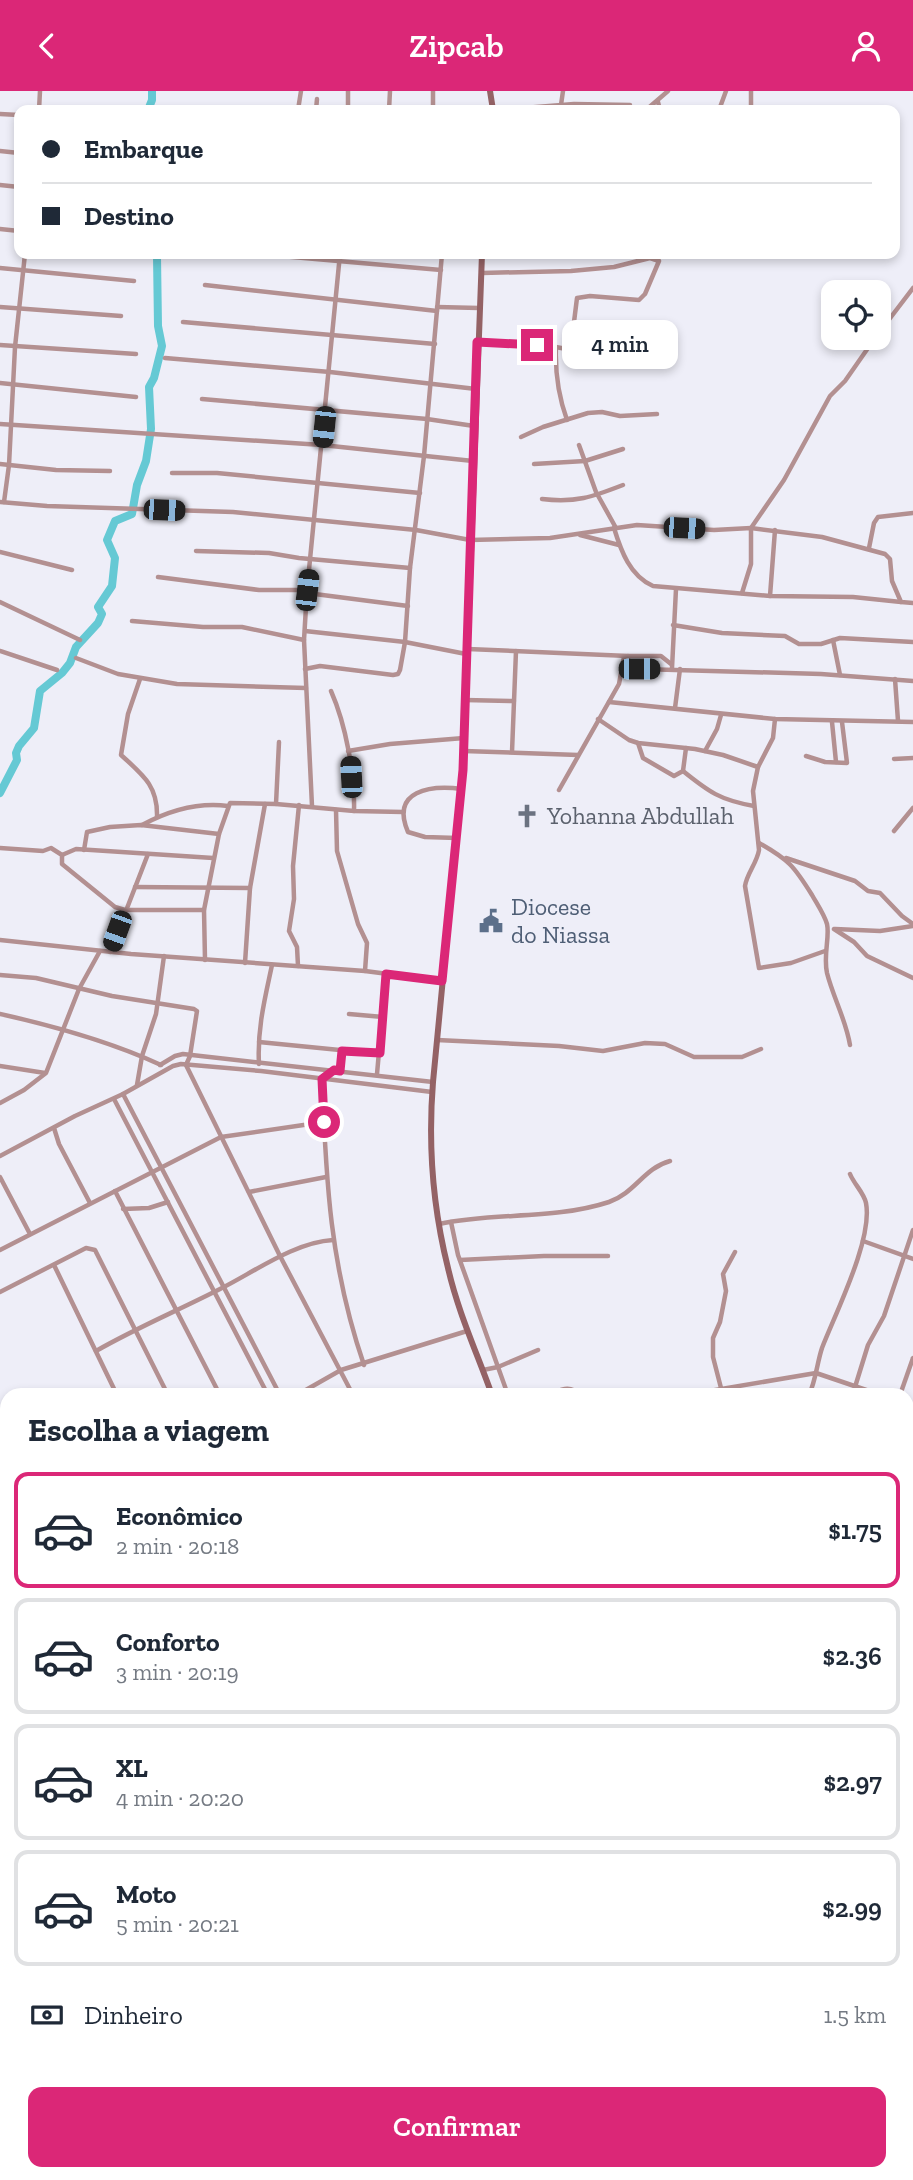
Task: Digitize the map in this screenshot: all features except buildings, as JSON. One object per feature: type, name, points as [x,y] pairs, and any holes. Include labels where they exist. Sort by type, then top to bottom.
[{"type":"main road","points":[[482,259],[464,751],[432,1091],[432,1155],[439,1224],[448,1269],[467,1331],[489,1388]]},
{"type":"street","points":[[563,91],[561,105],[630,105]]},
{"type":"street","points":[[654,105],[668,91]]},
{"type":"street","points":[[316,105],[317,99]]},
{"type":"street","points":[[25,259],[15,347],[9,465],[2,502],[233,512],[416,530],[470,540],[515,540],[637,525],[714,530],[775,530],[822,537],[884,554],[890,559],[892,581],[901,602]]},
{"type":"street","points":[[317,259],[440,270]]},
{"type":"street","points":[[305,669],[320,666],[398,674],[405,642],[441,259]]},
{"type":"street","points":[[481,273],[571,271],[614,267],[646,259]]},
{"type":"street","points":[[477,342],[566,349],[571,346],[577,298],[583,296],[639,300],[645,294],[659,261],[653,259]]},
{"type":"street","points":[[312,806],[304,639],[340,261]]},
{"type":"street","points":[[0,268],[134,281]]},
{"type":"street","points":[[205,285],[437,309],[479,308]]},
{"type":"street","points":[[891,317],[913,288]]},
{"type":"street","points":[[0,307],[121,316]]},
{"type":"street","points":[[183,322],[435,344]]},
{"type":"street","points":[[0,345],[136,353]]},
{"type":"street","points":[[555,347],[558,390],[567,420]]},
{"type":"street","points":[[741,593],[751,564],[751,528],[785,480],[830,396],[845,381],[867,350]]},
{"type":"street","points":[[165,358],[330,372],[476,389]]},
{"type":"street","points":[[0,383],[136,397]]},
{"type":"street","points":[[202,399],[427,419],[474,426]]},
{"type":"street","points":[[521,437],[588,413],[602,412],[620,416],[657,414]]},
{"type":"street","points":[[0,424],[322,445],[473,461]]},
{"type":"street","points":[[579,445],[620,545],[636,576],[653,586],[770,596],[853,597],[913,603]]},
{"type":"street","points":[[534,464],[585,461],[623,449]]},
{"type":"street","points":[[0,464],[57,470],[110,471]]},
{"type":"street","points":[[172,473],[217,473],[420,493]]},
{"type":"street","points":[[542,499],[566,502],[623,485]]},
{"type":"street","points":[[869,548],[874,523],[878,517],[913,513]]},
{"type":"street","points":[[770,596],[775,530]]},
{"type":"street","points":[[577,534],[620,545]]},
{"type":"street","points":[[196,551],[258,552],[410,568]]},
{"type":"street","points":[[0,552],[72,570]]},
{"type":"street","points":[[158,577],[259,590],[307,592],[408,606]]},
{"type":"street","points":[[672,667],[676,589]]},
{"type":"street","points":[[0,602],[80,640]]},
{"type":"street","points":[[132,621],[242,627],[304,639]]},
{"type":"street","points":[[673,625],[722,633],[785,636],[799,644],[821,644],[856,638],[913,642]]},
{"type":"street","points":[[305,631],[467,651],[516,650],[626,657],[661,656],[672,667]]},
{"type":"street","points":[[833,640],[840,675]]},
{"type":"street","points":[[512,752],[516,650]]},
{"type":"street","points":[[0,651],[57,670]]},
{"type":"street","points":[[626,657],[628,664],[635,668],[672,667],[913,681]]},
{"type":"street","points":[[559,790],[619,684],[626,657]]},
{"type":"street","points":[[76,658],[140,679],[189,685],[306,688]]},
{"type":"street","points":[[675,708],[680,669]]},
{"type":"street","points":[[140,679],[128,714],[121,755],[153,789],[157,817]]},
{"type":"street","points":[[895,679],[898,721]]},
{"type":"street","points":[[331,691],[338,707],[348,751],[355,797],[354,811]]},
{"type":"street","points":[[465,700],[514,701]]},
{"type":"street","points":[[609,702],[775,719],[913,722]]},
{"type":"street","points":[[705,751],[718,729],[721,715]]},
{"type":"street","points":[[598,719],[638,743],[705,751],[739,759],[758,768]]},
{"type":"street","points":[[775,719],[773,738],[758,768],[753,791],[758,856],[745,886],[760,968],[791,963],[825,951]]},
{"type":"street","points":[[832,722],[836,762]]},
{"type":"street","points":[[806,756],[848,762],[842,722]]},
{"type":"street","points":[[348,751],[390,744],[464,738]]},
{"type":"street","points":[[276,804],[279,742]]},
{"type":"street","points":[[638,743],[643,758],[677,776],[682,771],[686,748]]},
{"type":"street","points":[[464,751],[578,755]]},
{"type":"street","points":[[894,759],[913,758]]},
{"type":"street","points":[[682,771],[725,801],[754,806]]},
{"type":"street","points":[[457,838],[415,835],[408,832],[403,812],[409,797],[416,792],[427,789],[461,789]]},
{"type":"street","points":[[141,825],[157,817],[203,805],[228,806],[235,802],[403,812]]},
{"type":"street","points":[[246,963],[250,888],[265,804]]},
{"type":"street","points":[[298,966],[297,947],[289,931],[294,899],[293,866],[299,805]]},
{"type":"street","points":[[205,960],[204,910],[210,888],[213,858],[228,806]]},
{"type":"street","points":[[894,831],[913,808]]},
{"type":"street","points":[[336,810],[337,851],[358,924],[367,943],[365,971]]},
{"type":"street","points":[[84,850],[87,832],[110,827],[141,825],[219,834]]},
{"type":"street","points":[[758,842],[785,858],[855,881],[866,890],[880,893],[913,925]]},
{"type":"street","points":[[0,848],[43,851],[51,848],[62,855]]},
{"type":"street","points":[[62,855],[76,849],[213,858]]},
{"type":"street","points":[[110,952],[148,854]]},
{"type":"street","points":[[62,855],[62,864],[115,907],[125,910],[204,910]]},
{"type":"street","points":[[785,858],[802,877],[828,926],[825,951],[827,972],[850,1045]]},
{"type":"street","points":[[135,887],[250,888]]},
{"type":"street","points":[[834,929],[880,931],[913,925]]},
{"type":"street","points":[[828,926],[853,942],[867,956],[913,978]]},
{"type":"street","points":[[0,940],[110,952],[365,971],[442,981]]},
{"type":"street","points":[[0,1103],[24,1090],[46,1073],[79,989],[100,951]]},
{"type":"street","points":[[136,1085],[158,1003],[164,956]]},
{"type":"street","points":[[261,1070],[258,1063],[260,1013],[266,999],[271,965]]},
{"type":"street","points":[[377,1074],[386,974]]},
{"type":"street","points":[[0,975],[36,978],[79,989],[197,1011],[190,1056],[186,1065],[280,1256],[350,1388]]},
{"type":"street","points":[[0,1013],[142,1056],[167,1069]]},
{"type":"street","points":[[349,1014],[383,1017]]},
{"type":"street","points":[[437,1040],[603,1051],[645,1043],[665,1044],[694,1057],[742,1057],[761,1049]]},
{"type":"street","points":[[259,1042],[380,1053]]},
{"type":"street","points":[[322,1079],[337,1070],[342,1051]]},
{"type":"street","points":[[160,1065],[175,1056],[190,1056],[433,1082]]},
{"type":"street","points":[[0,1066],[46,1073]]},
{"type":"street","points":[[0,1156],[173,1066],[261,1070],[432,1091]]},
{"type":"street","points":[[322,1079],[332,1240],[351,1325],[365,1365]]},
{"type":"street","points":[[123,1094],[275,1388]]},
{"type":"street","points":[[114,1099],[264,1388]]},
{"type":"street","points":[[0,1250],[221,1137],[324,1122]]},
{"type":"street","points":[[54,1128],[59,1144],[90,1203]]},
{"type":"street","points":[[439,1224],[578,1211],[624,1196],[635,1188],[651,1169],[670,1161]]},
{"type":"street","points":[[811,1388],[822,1349],[847,1289],[867,1221],[865,1199],[850,1174]]},
{"type":"street","points":[[0,1177],[30,1234]]},
{"type":"street","points":[[249,1192],[326,1177]]},
{"type":"street","points":[[115,1191],[216,1388]]},
{"type":"street","points":[[124,1209],[149,1208],[168,1202]]},
{"type":"street","points":[[451,1222],[460,1260],[506,1388]]},
{"type":"street","points":[[855,1387],[868,1345],[884,1315],[913,1230]]},
{"type":"street","points":[[187,1238],[194,1233]]},
{"type":"street","points":[[96,1351],[136,1328],[224,1288],[280,1256],[332,1240]]},
{"type":"street","points":[[863,1241],[913,1259]]},
{"type":"street","points":[[0,1292],[86,1248],[95,1250],[165,1388]]},
{"type":"street","points":[[735,1252],[723,1274],[726,1291],[720,1322],[713,1338],[713,1357],[723,1388],[816,1373],[858,1388]]},
{"type":"street","points":[[460,1260],[608,1255]]},
{"type":"street","points":[[54,1265],[114,1388]]},
{"type":"street","points":[[309,1388],[341,1370],[365,1365],[467,1331]]},
{"type":"street","points":[[483,1370],[498,1367],[538,1350]]},
{"type":"street","points":[[903,1388],[913,1358]]},
{"type":"street","points":[[904,1384],[911,1382]]},
{"type":"waterway","points":[[150,105],[152,91]]},
{"type":"waterway","points":[[0,793],[17,760],[19,746],[34,728],[40,691],[62,673],[70,663],[76,647],[98,623],[102,614],[98,607],[112,586],[115,558],[107,540],[115,521],[132,514],[137,485],[146,461],[151,429],[149,387],[162,346],[158,326],[157,259]]},
{"type":"place","name":"Yohanna Abdullah","points":[[527,816]]},
{"type":"place","name":"Diocese do Niassa","points":[[491,921]]},
{"type":"route","points":[[324,1122],[322,1079],[334,1070],[340,1071],[342,1051],[380,1053],[386,974],[442,981],[463,770],[477,342],[537,345]]}]
